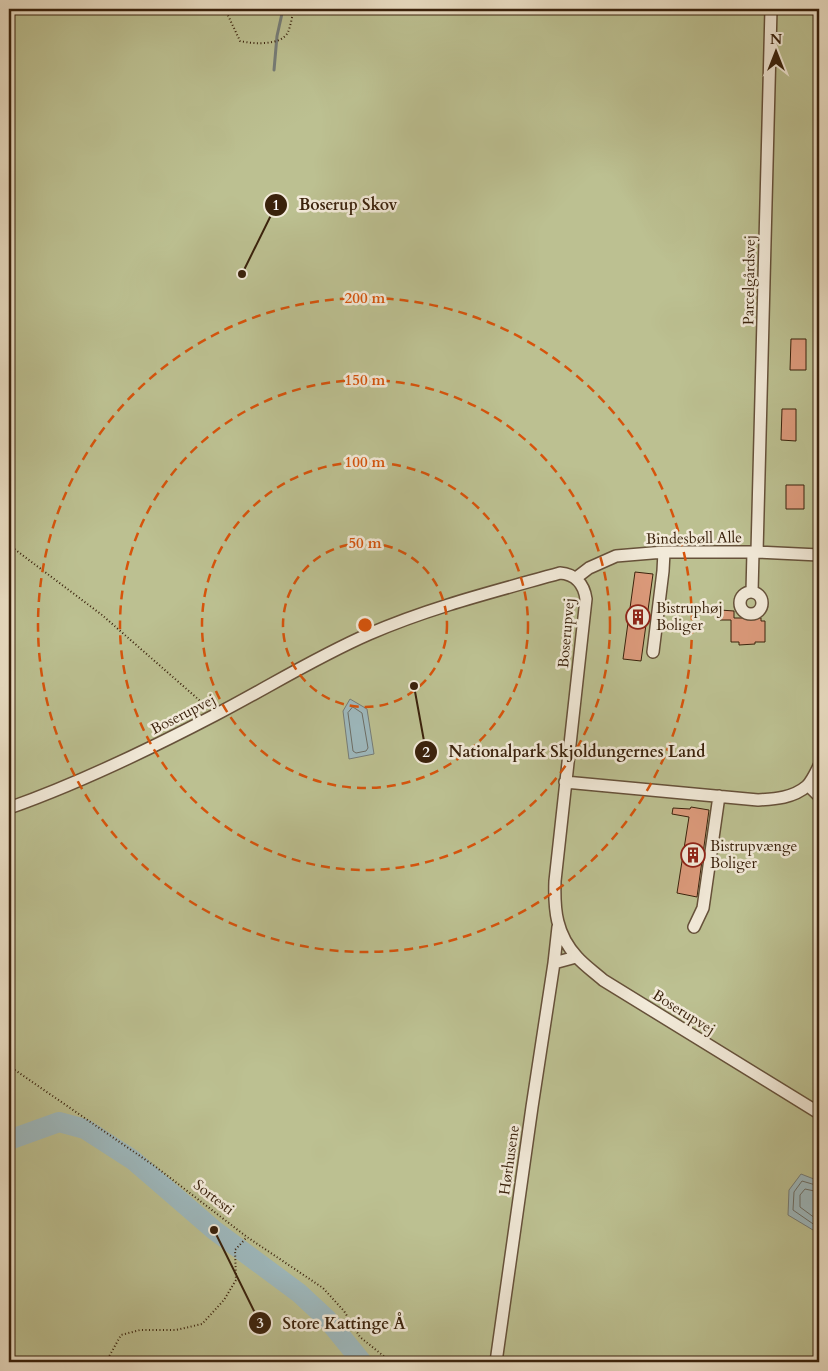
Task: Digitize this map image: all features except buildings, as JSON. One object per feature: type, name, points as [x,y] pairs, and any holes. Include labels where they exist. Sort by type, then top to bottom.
[{"type":"street","name":"Parcelgårdsvej","points":[[752,592],[755,552],[771,9]]},
{"type":"street","name":"Bindesbøll Alle","points":[[576,578],[589,568],[616,556],[664,552],[755,552],[819,555]]},
{"type":"street","points":[[653,652],[664,552]]},
{"type":"street","name":"Boserupvej","points":[[9,808],[47,795],[124,760],[215,715],[323,656],[370,634],[428,611],[560,573],[576,578],[584,588],[586,599],[555,880],[554,903],[558,927],[576,957],[603,980],[819,1113]]},
{"type":"street","points":[[565,782],[758,800],[777,799],[794,794],[808,785],[819,766]]},
{"type":"street","points":[[808,785],[819,796]]},
{"type":"street","points":[[694,927],[703,908],[719,796]]},
{"type":"street","name":"Hørhusene","points":[[496,1362],[558,927]]},
{"type":"street","points":[[554,963],[576,957]]},
{"type":"path","points":[[226,9],[240,41],[253,44],[281,40],[288,32],[294,9]]},
{"type":"path","points":[[9,545],[102,614],[215,715]]},
{"type":"path","name":"Sortesti","points":[[9,1066],[156,1167],[247,1237],[323,1288],[344,1311],[360,1337],[391,1362]]},
{"type":"path","points":[[106,1362],[121,1335],[140,1330],[176,1330],[202,1324],[224,1300],[236,1280],[235,1250],[247,1237]]},
{"type":"green space","points":[[9,9],[819,9],[819,1362],[9,1362]]},
{"type":"water","points":[[350,699],[367,709],[374,754],[349,759],[343,711]]},
{"type":"water","points":[[801,1174],[819,1181],[818,1233],[788,1215],[789,1190]]},
{"type":"waterway","points":[[274,70],[277,36],[283,9]]},
{"type":"waterway","points":[[9,1140],[59,1122],[85,1129],[133,1160],[214,1230],[299,1293],[327,1319],[362,1362]]},
{"type":"place","name":"Boserup Skov","points":[[242,274]]},
{"type":"place","name":"Bistruphøj Boliger","points":[[638,617]]},
{"type":"place","name":"Nationalpark Skjoldungernes Land","points":[[414,686]]},
{"type":"place","name":"Bistrupvænge Boliger","points":[[693,855]]},
{"type":"place","name":"Store Kattinge Å","points":[[214,1230]]}]
